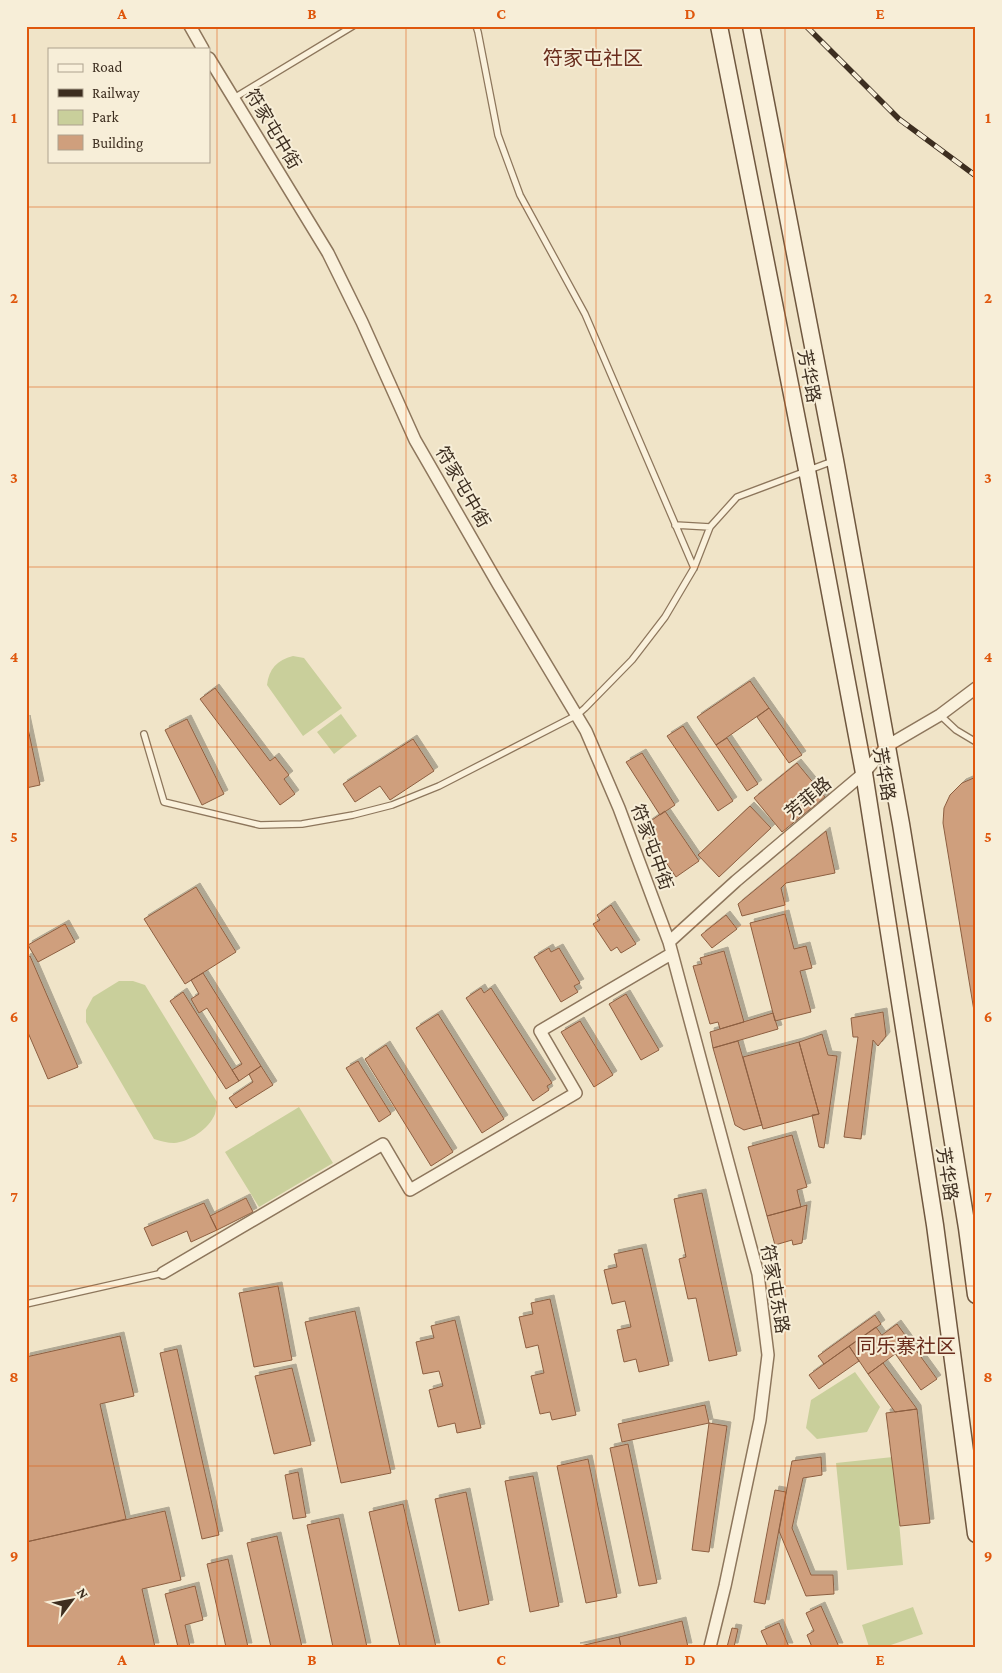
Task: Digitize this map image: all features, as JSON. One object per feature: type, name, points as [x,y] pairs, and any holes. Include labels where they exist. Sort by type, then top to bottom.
[{"type":"main road","name":"芳华路","points":[[719,26],[807,470],[864,773],[935,1225],[976,1534]]},
{"type":"main road","name":"芳华路","points":[[751,26],[835,460],[887,746],[963,1198],[976,1295]]},
{"type":"street","points":[[190,26],[202,48]]},
{"type":"street","name":"符家屯中街","points":[[210,60],[328,254],[362,322],[415,440],[586,731],[619,808],[669,942]]},
{"type":"street","name":"芳菲路","points":[[669,942],[736,881],[864,773],[887,746],[940,715],[976,688]]},
{"type":"street","name":"符家屯东路","points":[[669,942],[758,1274],[768,1355],[760,1420],[725,1586],[710,1647]]},
{"type":"street","points":[[163,1273],[383,1144],[410,1190],[576,1093],[540,1031],[671,954]]},
{"type":"lane","points":[[234,98],[353,26]]},
{"type":"lane","points":[[476,26],[498,136],[520,195],[585,314],[694,568]]},
{"type":"lane","points":[[144,734],[164,802],[260,825],[302,824],[368,811],[439,786],[577,714],[632,660],[665,617],[694,568],[710,527],[736,497],[835,460]]},
{"type":"lane","points":[[675,525],[710,527]]},
{"type":"lane","points":[[940,715],[956,730],[976,742]]},
{"type":"lane","points":[[26,1304],[163,1273]]},
{"type":"green space","points":[[293,656],[304,658],[342,708],[303,736],[267,685],[270,674],[275,666],[282,660]]},
{"type":"green space","points":[[341,714],[357,736],[334,754],[317,732]]},
{"type":"green space","points":[[119,981],[133,981],[145,985],[217,1102],[215,1114],[208,1125],[198,1134],[186,1140],[174,1143],[154,1139],[86,1022],[86,1010],[93,997]]},
{"type":"green space","points":[[299,1107],[333,1163],[259,1207],[225,1152]]},
{"type":"green space","points":[[855,1372],[880,1407],[867,1432],[817,1439],[806,1428],[811,1400]]},
{"type":"green space","points":[[893,1457],[903,1565],[847,1570],[836,1463]]},
{"type":"green space","points":[[913,1607],[923,1634],[885,1647],[869,1647],[862,1625]]},
{"type":"building","points":[[750,681],[769,708],[716,745],[697,717]]},
{"type":"building","points":[[215,688],[270,761],[275,757],[289,775],[284,779],[295,794],[280,805],[200,699]]},
{"type":"building","points":[[769,708],[802,755],[789,763],[757,717]]},
{"type":"building","points":[[26,719],[40,785],[26,788]]},
{"type":"building","points":[[187,719],[224,794],[202,805],[165,730]]},
{"type":"building","points":[[683,726],[733,801],[718,811],[667,736]]},
{"type":"building","points":[[727,738],[758,784],[747,791],[716,745]]},
{"type":"building","points":[[413,739],[434,771],[390,800],[380,786],[355,802],[343,784]]},
{"type":"building","points":[[642,753],[675,805],[660,815],[626,762]]},
{"type":"building","points":[[797,763],[825,797],[782,832],[754,798]]},
{"type":"building","points":[[976,777],[976,1023],[943,823],[944,808],[950,795],[962,783]]},
{"type":"building","points":[[750,806],[771,828],[719,877],[698,855]]},
{"type":"building","points":[[665,811],[699,861],[676,877],[642,827]]},
{"type":"building","points":[[826,831],[835,873],[786,883],[781,888],[785,905],[742,916],[738,904]]},
{"type":"building","points":[[196,887],[236,952],[185,984],[144,919]]},
{"type":"building","points":[[611,905],[636,944],[621,953],[617,947],[611,951],[593,924],[600,920],[597,915]]},
{"type":"building","points":[[785,914],[794,949],[806,946],[812,968],[800,971],[811,1012],[775,1021],[750,923]]},
{"type":"building","points":[[726,915],[737,929],[712,948],[701,935]]},
{"type":"building","points":[[65,924],[75,942],[38,962],[28,945]]},
{"type":"building","points":[[549,948],[551,952],[559,948],[580,983],[574,986],[578,992],[561,1002],[534,957]]},
{"type":"building","points":[[724,951],[744,1022],[720,1029],[718,1022],[710,1024],[693,966],[702,964],[700,958]]},
{"type":"building","points":[[30,956],[78,1067],[48,1079],[26,1028],[26,958]]},
{"type":"building","points":[[203,973],[261,1066],[239,1081],[232,1070],[242,1064],[207,1008],[199,1013],[191,999],[199,994],[191,980]]},
{"type":"building","points":[[481,988],[484,993],[491,988],[552,1083],[547,1086],[549,1090],[533,1101],[466,998]]},
{"type":"building","points":[[183,992],[239,1081],[226,1089],[170,1001]]},
{"type":"building","points":[[626,994],[659,1050],[641,1060],[609,1004]]},
{"type":"building","points":[[883,1012],[886,1036],[878,1046],[873,1040],[861,1139],[844,1137],[858,1037],[853,1037],[851,1018]]},
{"type":"building","points":[[773,1013],[778,1029],[713,1048],[710,1032]]},
{"type":"building","points":[[438,1014],[504,1119],[482,1133],[416,1028]]},
{"type":"building","points":[[580,1021],[613,1075],[594,1087],[561,1032]]},
{"type":"building","points":[[822,1034],[828,1055],[837,1056],[824,1148],[819,1147],[812,1115],[819,1114],[799,1042]]},
{"type":"building","points":[[738,1041],[762,1125],[744,1130],[735,1125],[713,1048]]},
{"type":"building","points":[[799,1042],[819,1114],[763,1129],[743,1057]]},
{"type":"building","points":[[386,1045],[453,1152],[431,1166],[365,1059]]},
{"type":"building","points":[[358,1061],[391,1114],[379,1122],[346,1068]]},
{"type":"building","points":[[261,1066],[273,1085],[236,1108],[229,1098],[253,1082],[249,1074]]},
{"type":"building","points":[[792,1135],[807,1187],[797,1190],[801,1207],[767,1216],[748,1147]]},
{"type":"building","points":[[702,1193],[737,1355],[709,1361],[696,1298],[688,1299],[679,1259],[686,1257],[674,1199]]},
{"type":"building","points":[[246,1198],[253,1212],[217,1230],[210,1216]]},
{"type":"building","points":[[204,1203],[217,1230],[191,1242],[187,1231],[152,1246],[144,1228]]},
{"type":"building","points":[[807,1205],[802,1243],[793,1245],[792,1240],[775,1245],[767,1216]]},
{"type":"building","points":[[642,1248],[669,1365],[639,1372],[636,1359],[624,1362],[617,1330],[631,1327],[625,1301],[612,1304],[604,1270],[617,1267],[614,1254]]},
{"type":"building","points":[[278,1286],[292,1360],[254,1367],[239,1293]]},
{"type":"building","points":[[550,1299],[576,1415],[552,1420],[550,1412],[540,1414],[531,1376],[544,1373],[538,1345],[526,1348],[519,1317],[533,1314],[531,1303]]},
{"type":"building","points":[[355,1311],[391,1473],[341,1483],[305,1322]]},
{"type":"building","points":[[875,1315],[881,1324],[824,1364],[818,1356]]},
{"type":"building","points":[[455,1320],[481,1428],[457,1433],[455,1423],[438,1427],[429,1390],[443,1386],[439,1371],[423,1374],[416,1342],[434,1338],[431,1326]]},
{"type":"building","points":[[897,1324],[937,1379],[921,1390],[882,1335]]},
{"type":"building","points":[[876,1327],[895,1354],[868,1374],[849,1346]]},
{"type":"building","points":[[120,1336],[134,1396],[100,1404],[126,1519],[26,1542],[26,1357]]},
{"type":"building","points":[[849,1346],[859,1361],[819,1389],[809,1375]]},
{"type":"building","points":[[177,1349],[219,1535],[202,1539],[160,1353]]},
{"type":"building","points":[[883,1363],[917,1409],[895,1412],[868,1374]]},
{"type":"building","points":[[292,1368],[311,1445],[274,1454],[255,1376]]},
{"type":"building","points":[[705,1405],[709,1423],[622,1442],[618,1424]]},
{"type":"building","points":[[917,1409],[930,1523],[900,1526],[886,1413]]},
{"type":"building","points":[[709,1423],[727,1426],[709,1552],[692,1550]]},
{"type":"building","points":[[628,1444],[657,1583],[639,1586],[610,1448]]},
{"type":"building","points":[[821,1457],[822,1475],[803,1478],[792,1528],[811,1575],[833,1575],[834,1594],[806,1596],[779,1531],[792,1461]]},
{"type":"building","points":[[588,1459],[617,1597],[586,1603],[557,1466]]},
{"type":"building","points":[[298,1472],[306,1517],[293,1519],[285,1475]]},
{"type":"building","points":[[533,1476],[559,1606],[530,1612],[505,1481]]},
{"type":"building","points":[[775,1490],[786,1492],[765,1604],[754,1602]]},
{"type":"building","points":[[466,1492],[489,1604],[459,1611],[435,1499]]},
{"type":"building","points":[[403,1504],[436,1647],[400,1647],[369,1512]]},
{"type":"building","points":[[165,1511],[181,1580],[142,1589],[155,1647],[26,1647],[26,1542]]},
{"type":"building","points":[[339,1518],[367,1647],[333,1647],[307,1525]]},
{"type":"building","points":[[277,1536],[302,1647],[271,1647],[247,1543]]},
{"type":"building","points":[[228,1559],[248,1647],[226,1647],[207,1564]]},
{"type":"building","points":[[195,1586],[203,1620],[185,1625],[190,1647],[178,1647],[165,1594]]},
{"type":"building","points":[[821,1606],[839,1647],[812,1647],[807,1635],[814,1631],[806,1613]]},
{"type":"building","points":[[682,1621],[688,1647],[621,1647],[619,1637]]},
{"type":"building","points":[[779,1623],[789,1647],[768,1647],[761,1631]]},
{"type":"building","points":[[732,1628],[738,1629],[734,1647],[727,1647]]},
{"type":"building","points":[[619,1637],[621,1647],[576,1647]]},
{"type":"railway","points":[[806,26],[899,119],[976,176]]},
{"type":"district","name":"符家屯社区","points":[[593,58]]},
{"type":"district","name":"同乐寨社区","points":[[906,1346]]}]
